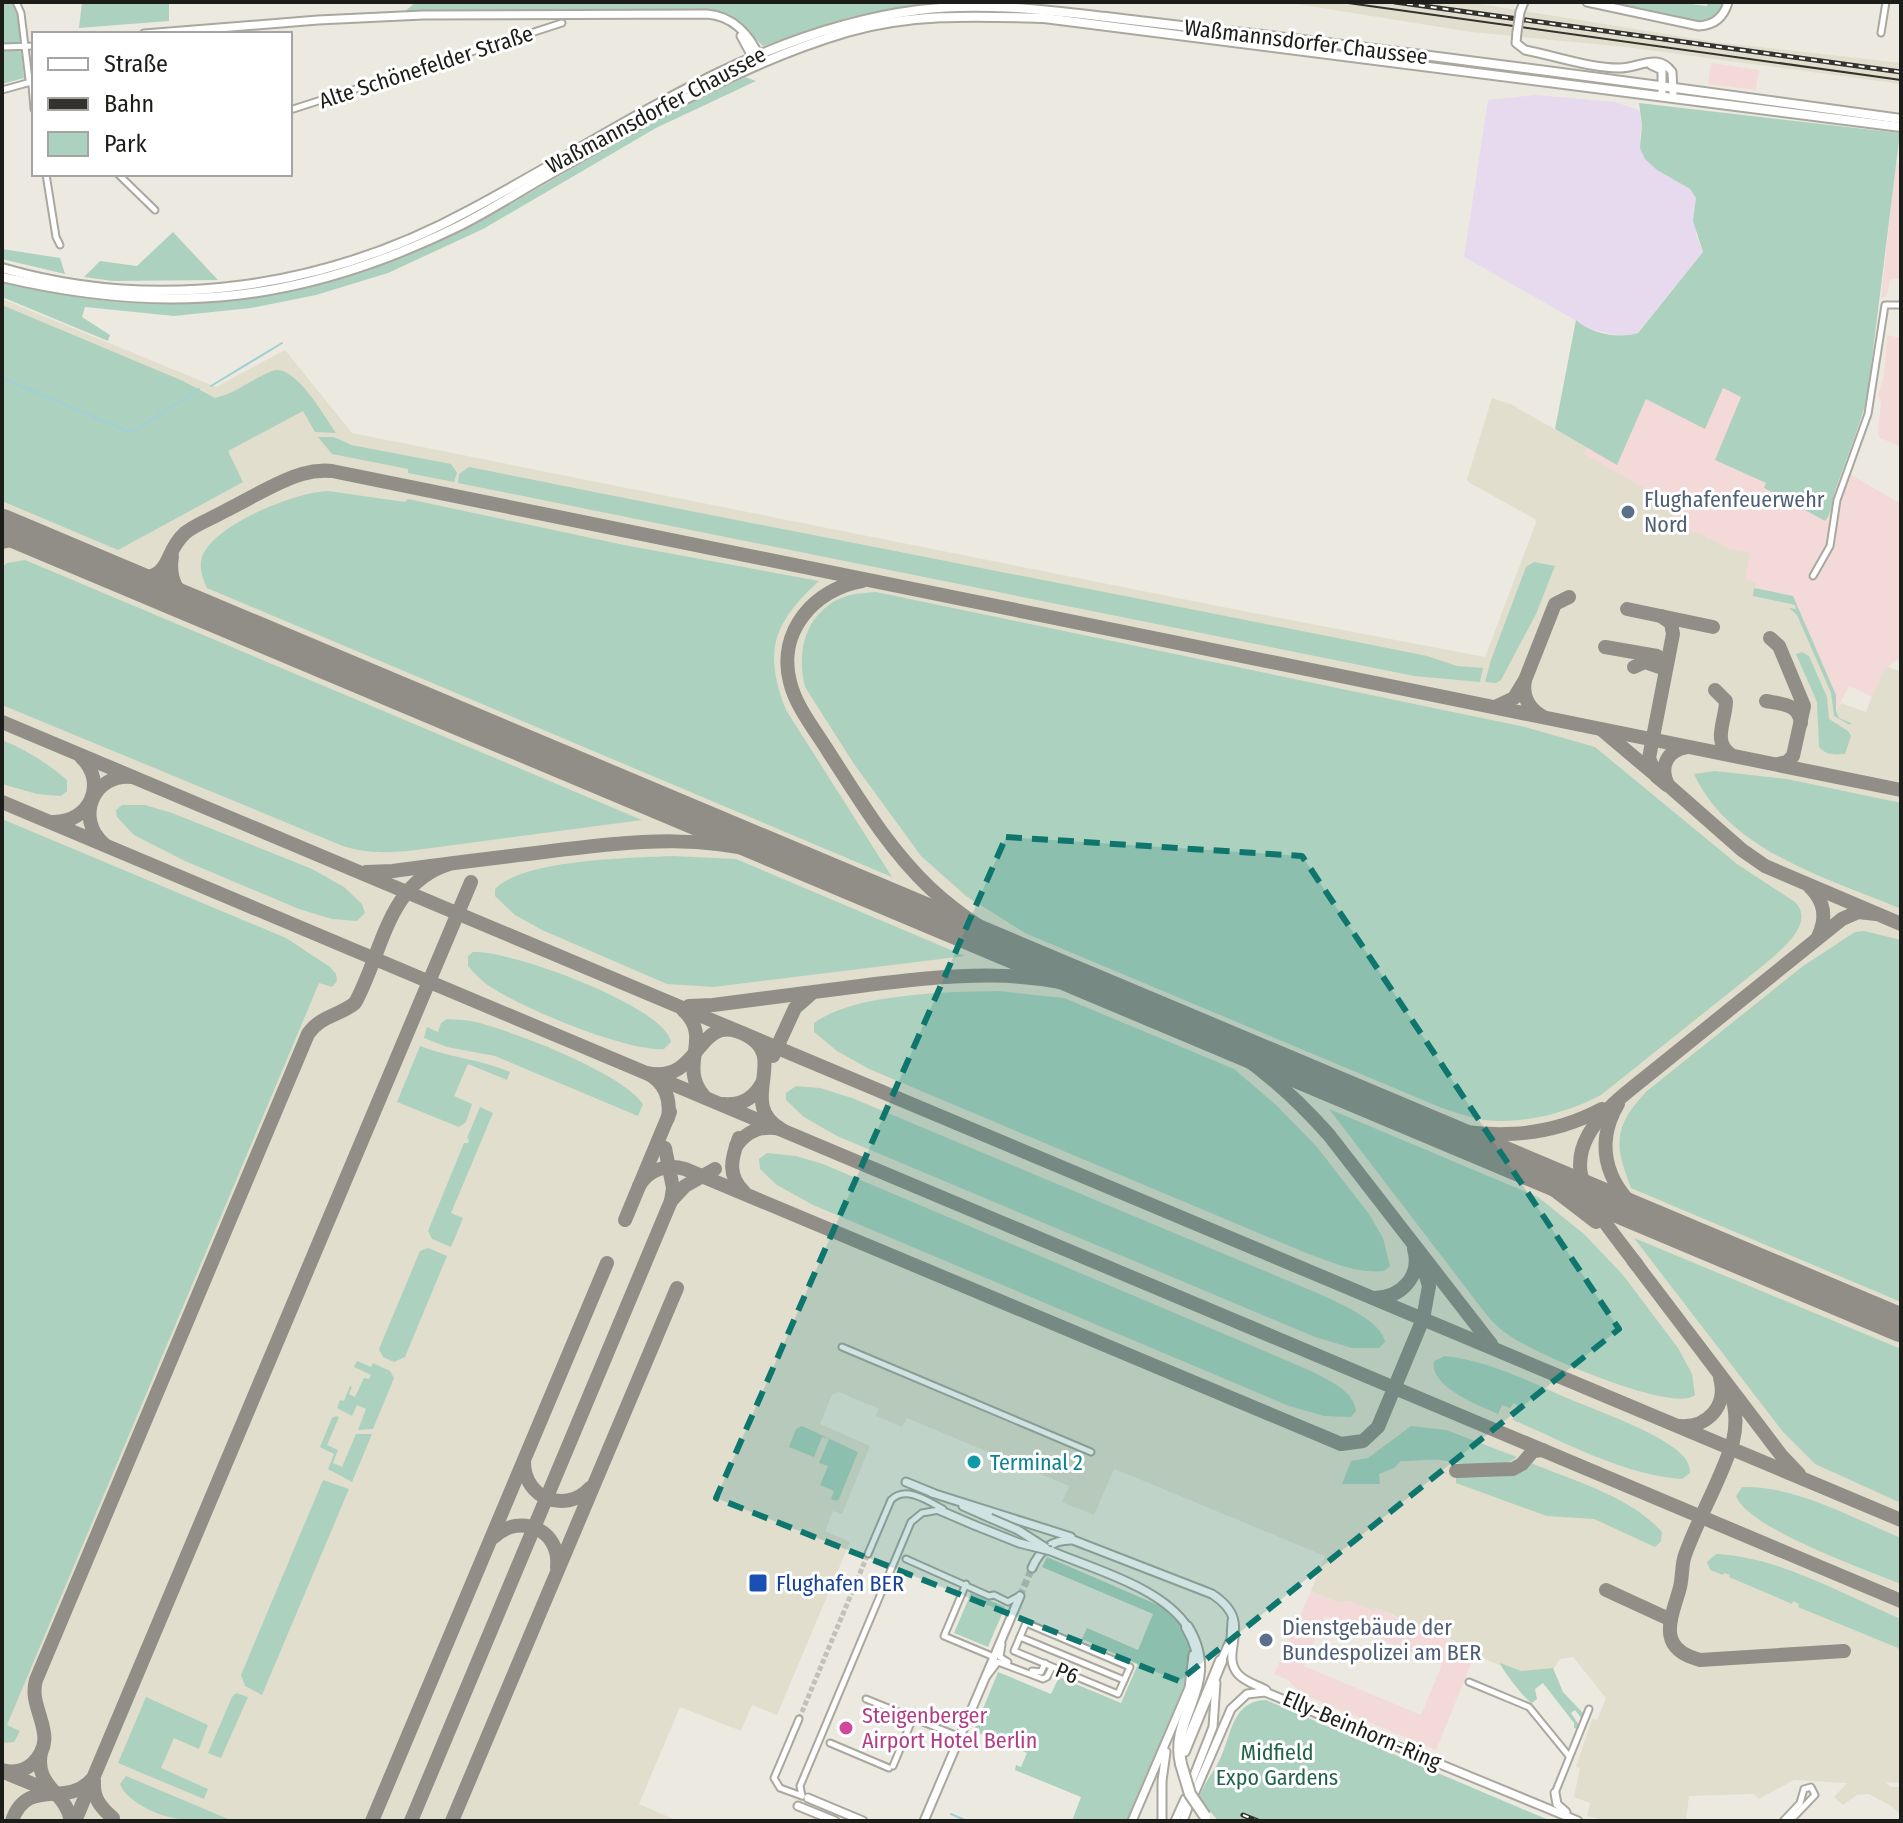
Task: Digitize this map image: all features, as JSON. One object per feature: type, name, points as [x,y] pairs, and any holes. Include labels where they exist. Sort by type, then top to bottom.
[{"type":"highway","points":[[1187,1627],[1198,1654],[1199,1680],[1180,1744],[1181,1764],[1190,1794],[1208,1818]]},
{"type":"highway","points":[[1181,1764],[1191,1730],[1221,1661]]},
{"type":"main road","name":"Waßmannsdorfer Chaussee","points":[[2,268],[73,285],[181,291],[238,287],[310,274],[387,249],[457,217],[654,106],[824,31],[877,17],[941,7],[993,6],[1044,10],[1266,36],[1901,127]]},
{"type":"main road","name":"Waßmannsdorfer Chaussee","points":[[2,277],[71,292],[141,300],[246,295],[319,280],[384,259],[460,225],[758,60]]},
{"type":"main road","name":"Waßmannsdorfer Chaussee","points":[[1673,93],[1901,119]]},
{"type":"street","points":[[2,90],[32,85],[21,13],[16,2]]},
{"type":"street","points":[[1524,2],[1516,43],[1525,50],[1609,67],[1630,67],[1655,61],[1669,66],[1674,77],[1673,93]]},
{"type":"street","points":[[1587,2],[1699,26],[1719,19],[1728,2]]},
{"type":"street","points":[[1881,33],[1886,2]]},
{"type":"street","points":[[169,32],[423,15],[712,14],[732,22],[746,35],[758,60]]},
{"type":"street","name":"Alte Schönefelder Straße","points":[[292,109],[562,23]]},
{"type":"street","points":[[2,47],[32,46]]},
{"type":"street","points":[[1645,63],[1662,70],[1662,91]]},
{"type":"street","points":[[46,176],[60,245]]},
{"type":"street","points":[[120,176],[155,210]]},
{"type":"street","points":[[1813,576],[1830,546],[1837,500],[1868,414],[1885,305],[1901,305]]},
{"type":"street","points":[[842,1347],[1091,1452]]},
{"type":"street","points":[[906,1482],[1018,1530],[1051,1551]]},
{"type":"street","points":[[868,1554],[891,1500],[897,1494],[907,1493],[1019,1543],[1051,1551],[1155,1595],[1173,1609],[1187,1627],[1193,1649],[1193,1672],[1136,1813]]},
{"type":"street","points":[[932,1493],[1078,1541],[1217,1597],[1231,1615],[1237,1631],[1232,1657],[1236,1672],[1247,1681],[1272,1692]]},
{"type":"street","points":[[805,1797],[800,1786],[911,1522],[922,1513],[941,1510]]},
{"type":"street","points":[[1032,1568],[1039,1554],[1051,1544],[1065,1540],[1078,1541]]},
{"type":"street","points":[[906,1559],[1008,1602],[1012,1617]]},
{"type":"street","points":[[966,1584],[944,1636],[994,1657]]},
{"type":"street","points":[[1008,1602],[1020,1596]]},
{"type":"street","points":[[924,1821],[1020,1596]]},
{"type":"street","points":[[1191,1783],[1213,1727],[1213,1701],[1221,1661],[1231,1639],[1231,1615]]},
{"type":"street","name":"P6","points":[[1026,1623],[1130,1667],[1118,1694],[1045,1663],[1014,1651],[1026,1623]]},
{"type":"street","name":"P6","points":[[1020,1637],[1124,1680]]},
{"type":"street","points":[[1002,1639],[1000,1654],[1006,1661],[1037,1673],[1045,1663]]},
{"type":"street","points":[[984,1680],[998,1662],[1043,1679],[1052,1667]]},
{"type":"street","points":[[1469,1682],[1529,1707],[1569,1756]]},
{"type":"street","name":"Elly-Beinhorn-Ring","points":[[1195,1792],[1234,1704],[1247,1694],[1272,1692],[1577,1821]]},
{"type":"street","points":[[866,1699],[960,1737]]},
{"type":"street","points":[[1541,1805],[1555,1793],[1589,1709]]},
{"type":"street","points":[[830,1743],[891,1767],[913,1718]]},
{"type":"street","points":[[799,1719],[774,1778],[780,1788],[863,1821]]},
{"type":"street","points":[[1162,1821],[1163,1764],[1172,1728]]},
{"type":"street","points":[[1783,1821],[1800,1803],[1804,1789],[1811,1787],[1815,1795],[1790,1821]]},
{"type":"street","points":[[1555,1793],[1560,1808],[1577,1821]]},
{"type":"street","points":[[1175,1821],[1187,1802],[1183,1821]]},
{"type":"street","points":[[798,1806],[832,1821]]},
{"type":"highlighted area","points":[[1006,837],[1302,856],[1619,1329],[1179,1681],[716,1498]]},
{"type":"shaded area","points":[[1284,2],[1468,2],[1715,42],[1901,63],[1901,84],[1626,47],[1471,32]]},
{"type":"shaded area","points":[[1711,63],[1759,70],[1756,90],[1708,84]]},
{"type":"shaded area","points":[[1535,95],[1615,102],[1639,110],[1642,125],[1640,136],[1657,170],[1690,189],[1696,198],[1696,234],[1703,252],[1638,332],[1626,337],[1585,328],[1464,257],[1488,100]]},
{"type":"shaded area","points":[[1896,163],[1901,164],[1901,279],[1890,279],[1886,296],[1881,298]]},
{"type":"shaded area","points":[[2,299],[216,387],[285,350],[352,433],[1485,657],[1536,523],[1535,519],[1468,482],[1492,398],[1510,404],[1587,448],[1584,454],[1677,507],[1667,527],[1705,535],[1707,539],[1729,549],[1750,553],[1745,580],[1756,582],[1755,588],[1793,596],[1836,695],[1836,711],[1841,703],[1866,712],[1883,671],[1888,667],[1901,672],[1901,1783],[1886,1782],[1890,1787],[1901,1787],[1901,1815],[1869,1794],[1857,1795],[1843,1805],[1834,1797],[1847,1783],[1794,1780],[1759,1799],[1754,1794],[1689,1796],[1686,1821],[1610,1821],[1587,1816],[1590,1803],[1574,1797],[1580,1768],[1576,1767],[1592,1719],[1597,1720],[1606,1698],[1573,1657],[1560,1659],[1550,1674],[1528,1677],[1487,1660],[1469,1647],[1376,1608],[1374,1611],[1350,1601],[1338,1602],[1311,1591],[1325,1556],[1139,1479],[1114,1469],[1094,1515],[1062,1502],[1069,1486],[907,1418],[902,1427],[876,1416],[879,1409],[839,1392],[832,1395],[820,1424],[870,1446],[842,1514],[833,1511],[825,1531],[850,1542],[777,1715],[752,1705],[741,1731],[680,1707],[639,1804],[678,1821],[2,1821]]},
{"type":"shaded area","points":[[1887,335],[1901,338],[1901,447],[1880,438],[1878,433],[1881,401],[1878,395],[1884,375]]},
{"type":"shaded area","points":[[1723,388],[1741,397],[1716,460],[1767,483],[1764,489],[1825,521],[1843,470],[1901,504],[1901,662],[1896,660],[1883,671],[1866,712],[1871,696],[1849,686],[1836,711],[1836,695],[1792,596],[1525,553],[1538,517],[1510,404],[1617,464],[1646,399]]},
{"type":"shaded area","points":[[1311,1591],[1338,1602],[1350,1601],[1374,1611],[1375,1608],[1476,1652],[1436,1750],[1302,1694],[1288,1680],[1274,1674]],"holes":[[[1325,1616],[1442,1665],[1421,1715],[1304,1666]]]},
{"type":"green space","points":[[3,2],[11,2],[18,14],[24,78],[2,84]]},
{"type":"green space","points":[[82,2],[169,2],[169,21],[79,28]]},
{"type":"green space","points":[[416,2],[946,2],[906,6],[847,18],[763,46],[736,20],[716,11],[404,12]]},
{"type":"green space","points":[[1601,2],[1675,2],[1707,6],[1708,2],[1725,2],[1716,17],[1697,23]]},
{"type":"green space","points":[[745,77],[756,81],[656,128],[483,229],[388,273],[316,295],[251,308],[174,316],[85,307],[82,317],[110,335],[108,341],[2,297],[2,281],[109,301],[162,304],[216,302],[321,284],[373,268],[455,233],[674,110]]},
{"type":"green space","points":[[1639,103],[1900,133],[1867,399],[1825,521],[1764,488],[1766,483],[1715,460],[1741,397],[1723,388],[1705,429],[1646,399],[1617,465],[1555,429],[1576,320],[1589,329],[1606,334],[1638,333],[1703,252],[1693,221],[1696,198],[1690,189],[1657,170],[1645,159],[1640,148],[1642,125]]},
{"type":"green space","points":[[173,232],[218,280],[113,281],[84,277],[100,261],[137,266]]},
{"type":"green space","points":[[2,249],[60,258],[65,274],[2,259]]},
{"type":"green space","points":[[2,305],[183,381],[215,398],[272,371],[281,370],[290,374],[308,392],[336,433],[315,432],[303,411],[228,451],[243,482],[118,550],[2,501]]},
{"type":"green space","points":[[318,437],[334,437],[351,445],[451,464],[457,473],[454,482],[332,454]]},
{"type":"green space","points":[[469,467],[1427,656],[1457,666],[1483,668],[1480,682],[1414,676],[458,483],[459,474]]},
{"type":"green space","points":[[328,491],[405,502],[408,499],[624,545],[819,581],[803,596],[782,625],[774,654],[779,689],[786,710],[892,877],[207,588],[202,557],[222,533],[277,504]]},
{"type":"green space","points":[[25,560],[642,820],[416,850],[361,850],[343,846],[2,705],[2,567]]},
{"type":"green space","points":[[1534,562],[1555,566],[1536,614],[1501,680],[1485,682],[1526,567]]},
{"type":"green space","points":[[1754,588],[1793,596],[1836,695],[1839,718],[1850,725],[1834,716],[1831,693],[1797,615],[1789,608],[1796,609],[1795,605],[1753,596]]},
{"type":"green space","points":[[876,592],[1525,727],[1595,747],[1737,864],[1795,902],[1800,910],[1799,927],[1787,944],[1765,964],[1601,1095],[1557,1113],[1509,1121],[1478,1119],[1442,1108],[1027,934],[966,896],[921,856],[854,764],[805,687],[802,672],[808,631],[824,609],[850,595]]},
{"type":"green space","points":[[1802,652],[1809,656],[1827,697],[1829,719],[1851,736],[1845,754],[1831,754],[1819,747],[1817,702],[1796,654]]},
{"type":"green space","points":[[2,740],[28,753],[67,780],[67,791],[61,796],[37,794],[2,784]]},
{"type":"green space","points":[[1715,771],[1787,779],[1901,803],[1901,909],[1813,873],[1756,843],[1731,824],[1710,801],[1694,774]]},
{"type":"green space","points":[[122,805],[145,805],[172,813],[312,869],[344,887],[362,904],[365,913],[357,921],[332,919],[299,909],[185,861],[134,835],[117,817],[116,810]]},
{"type":"green space","points":[[2,819],[286,938],[330,967],[337,981],[332,987],[319,983],[7,1725],[20,1731],[14,1742],[2,1743]]},
{"type":"green space","points":[[672,856],[736,859],[965,956],[714,987],[667,984],[542,930],[515,915],[495,896],[495,889],[529,871],[606,859]]},
{"type":"green space","points":[[1864,931],[1901,940],[1901,1302],[1631,1188],[1620,1147],[1620,1136],[1628,1115],[1647,1091],[1803,966],[1855,932]]},
{"type":"green space","points":[[473,952],[518,960],[583,982],[642,1012],[662,1028],[671,1042],[664,1049],[647,1048],[599,1036],[545,1015],[483,981],[468,966],[468,956]]},
{"type":"green space","points":[[998,991],[1064,998],[1234,1069],[1275,1104],[1317,1147],[1369,1214],[1383,1238],[1390,1266],[1384,1271],[1364,1271],[1306,1253],[869,1069],[837,1051],[814,1032],[814,1023],[853,1005],[903,996]]},
{"type":"green space","points":[[447,1019],[471,1021],[511,1033],[590,1066],[613,1079],[643,1104],[638,1116],[495,1056],[447,1047],[424,1038],[427,1027],[438,1032],[441,1023]]},
{"type":"green space","points":[[420,1046],[510,1072],[507,1080],[468,1064],[454,1096],[472,1104],[466,1122],[459,1127],[397,1102]]},
{"type":"green space","points":[[796,1086],[820,1088],[852,1098],[1315,1292],[1367,1319],[1382,1334],[1385,1342],[1379,1348],[1352,1348],[1315,1337],[837,1136],[804,1117],[786,1100],[786,1093]]},
{"type":"green space","points":[[480,1107],[493,1113],[451,1213],[463,1218],[451,1247],[432,1239],[428,1231],[464,1143],[468,1143],[467,1138]]},
{"type":"green space","points":[[1329,1109],[1538,1197],[1584,1234],[1623,1275],[1678,1348],[1692,1374],[1695,1395],[1682,1399],[1660,1396],[1603,1379],[1546,1355],[1501,1329],[1482,1309]]},
{"type":"green space","points":[[767,1153],[796,1156],[823,1164],[1309,1370],[1345,1391],[1356,1411],[1351,1417],[1324,1416],[1289,1406],[813,1205],[777,1185],[760,1169],[759,1159]]},
{"type":"green space","points":[[1634,1238],[1901,1349],[1901,1503],[1815,1464],[1783,1432]]},
{"type":"green space","points":[[428,1248],[447,1256],[405,1357],[394,1362],[383,1357],[379,1349],[420,1251]]},
{"type":"green space","points":[[1445,1356],[1497,1368],[1640,1428],[1680,1453],[1690,1473],[1682,1479],[1617,1465],[1513,1420],[1517,1405],[1514,1403],[1510,1408],[1502,1405],[1498,1414],[1479,1406],[1439,1379],[1434,1370],[1434,1361]]},
{"type":"green space","points":[[357,1361],[371,1367],[373,1363],[390,1371],[394,1378],[373,1429],[358,1430],[366,1409],[357,1405],[352,1416],[337,1408],[340,1400],[344,1401],[350,1386],[349,1394],[355,1397],[364,1378],[369,1379],[371,1375],[354,1367]]},
{"type":"green space","points":[[339,1417],[327,1445],[338,1450],[333,1463],[342,1467],[356,1434],[372,1434],[352,1482],[328,1469],[334,1454],[320,1447],[332,1418]]},
{"type":"green space","points":[[802,1426],[858,1452],[836,1501],[831,1499],[834,1491],[820,1485],[828,1466],[819,1463],[829,1439],[822,1437],[814,1457],[789,1447],[796,1429]]},
{"type":"green space","points":[[1411,1426],[1446,1430],[1517,1457],[1493,1465],[1436,1460],[1401,1461],[1394,1468],[1379,1474],[1380,1484],[1342,1484],[1351,1461],[1368,1458]]},
{"type":"green space","points":[[1531,1463],[1618,1499],[1649,1519],[1662,1532],[1661,1541],[1655,1547],[1594,1519],[1547,1516],[1456,1483],[1456,1477],[1506,1476]]},
{"type":"green space","points":[[323,1480],[349,1489],[262,1695],[245,1686],[241,1675]]},
{"type":"green space","points":[[1742,1487],[1782,1491],[1803,1497],[1901,1538],[1901,1584],[1810,1547],[1762,1521],[1745,1508],[1736,1496]]},
{"type":"green space","points":[[1716,1554],[1787,1569],[1901,1619],[1901,1653],[1898,1648],[1798,1607],[1799,1604],[1793,1601],[1792,1604],[1730,1575],[1710,1570],[1707,1562]]},
{"type":"green space","points":[[1047,1557],[1165,1608],[1178,1619],[1191,1645],[1190,1678],[1129,1821],[1072,1821],[1081,1797],[1015,1770],[1016,1765],[1021,1767],[1027,1753],[974,1731],[998,1672],[1051,1694],[1059,1677],[1121,1703],[1138,1664],[1082,1639],[1087,1628],[1138,1650],[1153,1614],[1042,1567]]},
{"type":"green space","points":[[971,1593],[1005,1607],[988,1647],[954,1633]]},
{"type":"green space","points":[[1500,1663],[1521,1671],[1553,1668],[1563,1692],[1583,1713],[1582,1719],[1575,1710],[1571,1713],[1579,1725],[1578,1729],[1574,1728],[1574,1723],[1543,1683],[1535,1689],[1537,1699],[1532,1703]]},
{"type":"green space","points":[[236,1693],[248,1697],[221,1758],[208,1753]]},
{"type":"green space","points":[[146,1697],[208,1725],[199,1749],[174,1738],[161,1768],[208,1789],[204,1799],[118,1763]]},
{"type":"green space","name":"Midfield Expo Gardens","points":[[1266,1700],[1551,1821],[1218,1821],[1199,1797],[1222,1755],[1238,1714],[1254,1702]]},
{"type":"green space","points":[[126,1776],[233,1821],[192,1820],[155,1813],[125,1792],[120,1784]]},
{"type":"waterway","points":[[211,386],[282,343]]},
{"type":"waterway","points":[[2,378],[128,431],[136,430],[199,389]]},
{"type":"waterway","points":[[951,1814],[967,1821]]},
{"type":"taxiway","points":[[127,579],[143,578],[160,571],[177,542],[199,524],[292,477],[313,471],[332,471],[1901,790]]},
{"type":"taxiway","points":[[2,542],[17,539],[38,541]]},
{"type":"taxiway","points":[[172,556],[171,572],[175,585],[194,607]]},
{"type":"taxiway","points":[[862,581],[829,593],[815,603],[794,630],[787,664],[797,700],[875,822],[915,873],[967,918],[1035,960]]},
{"type":"taxiway","points":[[1525,680],[1555,604],[1569,597]]},
{"type":"taxiway","points":[[1627,609],[1713,627]]},
{"type":"taxiway","points":[[1661,616],[1671,623],[1673,634],[1649,758],[1656,776],[1667,785]]},
{"type":"taxiway","points":[[1770,638],[1779,646],[1804,706],[1793,756],[1787,762],[1778,764]]},
{"type":"taxiway","points":[[1605,647],[1657,656],[1663,662],[1665,672]]},
{"type":"taxiway","points":[[1634,667],[1645,662],[1659,667]]},
{"type":"taxiway","points":[[1497,706],[1514,698],[1525,680],[1527,701],[1542,716]]},
{"type":"taxiway","points":[[1715,690],[1726,701],[1721,737],[1730,754]]},
{"type":"taxiway","points":[[1766,701],[1793,708],[1801,723]]},
{"type":"taxiway","points":[[2,722],[1901,1520]]},
{"type":"taxiway","points":[[1602,730],[1653,773]]},
{"type":"taxiway","points":[[1687,747],[1674,752],[1667,760],[1664,772],[1668,785],[1742,850],[1765,866],[1901,924]]},
{"type":"taxiway","points":[[53,822],[77,816],[91,799],[93,778],[81,757]]},
{"type":"taxiway","points":[[104,844],[90,822],[92,799],[107,782],[132,777]]},
{"type":"taxiway","points":[[2,802],[1901,1601]]},
{"type":"taxiway","points":[[366,872],[612,844],[674,841],[736,847],[803,863]]},
{"type":"taxiway","points":[[2,1770],[14,1772],[25,1769],[40,1754],[44,1733],[34,1691],[36,1680],[308,1034],[318,1023],[355,1003],[399,903],[428,873],[449,864]]},
{"type":"taxiway","points":[[75,1821],[471,882]]},
{"type":"taxiway","points":[[1810,887],[1819,898],[1823,910],[1818,937]]},
{"type":"taxiway","points":[[1637,1265],[1590,1199],[1582,1179],[1580,1160],[1586,1139],[1601,1117],[1626,1093],[1842,919],[1858,912],[1876,914]]},
{"type":"taxiway","points":[[689,1006],[962,976],[1059,981],[1127,999]]},
{"type":"taxiway","points":[[773,1056],[795,1008],[811,994]]},
{"type":"taxiway","points":[[683,1010],[696,1031],[694,1073],[704,1096]]},
{"type":"taxiway","points":[[1193,1027],[1249,1061],[1283,1088],[1314,1119],[1491,1344]]},
{"type":"taxiway","points":[[668,1118],[669,1104],[665,1092],[658,1081],[647,1073],[665,1074],[679,1068],[717,1032],[729,1030],[746,1035],[758,1044],[764,1055],[763,1106],[768,1118],[781,1129],[756,1130],[736,1146]]},
{"type":"taxiway","points":[[723,1104],[746,1100],[762,1083]]},
{"type":"taxiway","points":[[1618,1104],[1606,1136],[1609,1167],[1623,1195],[1648,1218]]},
{"type":"taxiway","points":[[1423,1124],[1469,1132],[1514,1134],[1558,1127],[1602,1109]]},
{"type":"taxiway","points":[[625,1220],[670,1112]]},
{"type":"taxiway","points":[[739,1138],[732,1166],[735,1179],[744,1192]]},
{"type":"taxiway","points":[[665,1148],[673,1188],[671,1201],[685,1186],[715,1169]]},
{"type":"taxiway","points":[[1490,1152],[1540,1179],[1596,1222]]},
{"type":"taxiway","points":[[639,1186],[648,1175],[659,1169],[685,1169],[1341,1444],[1363,1441],[1378,1427],[1423,1319],[1429,1286],[1419,1253]]},
{"type":"taxiway","points":[[411,1821],[671,1201]]},
{"type":"taxiway","points":[[1600,1217],[1601,1206],[1610,1202]]},
{"type":"taxiway","points":[[1374,1298],[1393,1294],[1407,1284],[1415,1268],[1414,1249]]},
{"type":"taxiway","points":[[1633,1260],[1781,1455],[1799,1474]]},
{"type":"taxiway","points":[[372,1821],[607,1263]]},
{"type":"taxiway","points":[[452,1821],[677,1288]]},
{"type":"taxiway","points":[[1680,1426],[1699,1423],[1713,1413],[1721,1398],[1720,1378]]},
{"type":"taxiway","points":[[1731,1393],[1735,1417],[1733,1441],[1685,1555],[1670,1623],[1672,1641],[1677,1649],[1700,1660],[1844,1651]]},
{"type":"taxiway","points":[[1456,1471],[1513,1469],[1533,1451],[1543,1450]]},
{"type":"taxiway","points":[[524,1462],[531,1485],[548,1499],[570,1500],[590,1488]]},
{"type":"taxiway","points":[[494,1537],[515,1526],[537,1529],[552,1543],[557,1554],[557,1567]]},
{"type":"taxiway","points":[[1606,1590],[1669,1619]]},
{"type":"taxiway","points":[[41,1752],[42,1774],[68,1811],[71,1821]]},
{"type":"taxiway","points":[[6,1773],[50,1791]]},
{"type":"taxiway","points":[[12,1821],[19,1807],[27,1800],[71,1792],[91,1780]]},
{"type":"taxiway","points":[[94,1781],[98,1802],[113,1818]]},
{"type":"runway","points":[[2,526],[1901,1325]]},
{"type":"tunnel","points":[[799,1719],[868,1554]]},
{"type":"tunnel","points":[[1020,1596],[1032,1568]]},
{"type":"tram line","points":[[1341,2],[1901,80]]},
{"type":"railway","points":[[1395,2],[1901,72]]},
{"type":"railway","points":[[1243,1815],[1258,1821]]},
{"type":"place","name":"Flughafenfeuerwehr Nord","points":[[1628,512]]},
{"type":"place","name":"Terminal 2","points":[[974,1462]]},
{"type":"place","name":"Flughafen BER","points":[[758,1583]]},
{"type":"place","name":"Dienstgebäude der Bundespolizei am BER","points":[[1266,1640]]},
{"type":"place","name":"Steigenberger Airport Hotel Berlin","points":[[846,1728]]}]
